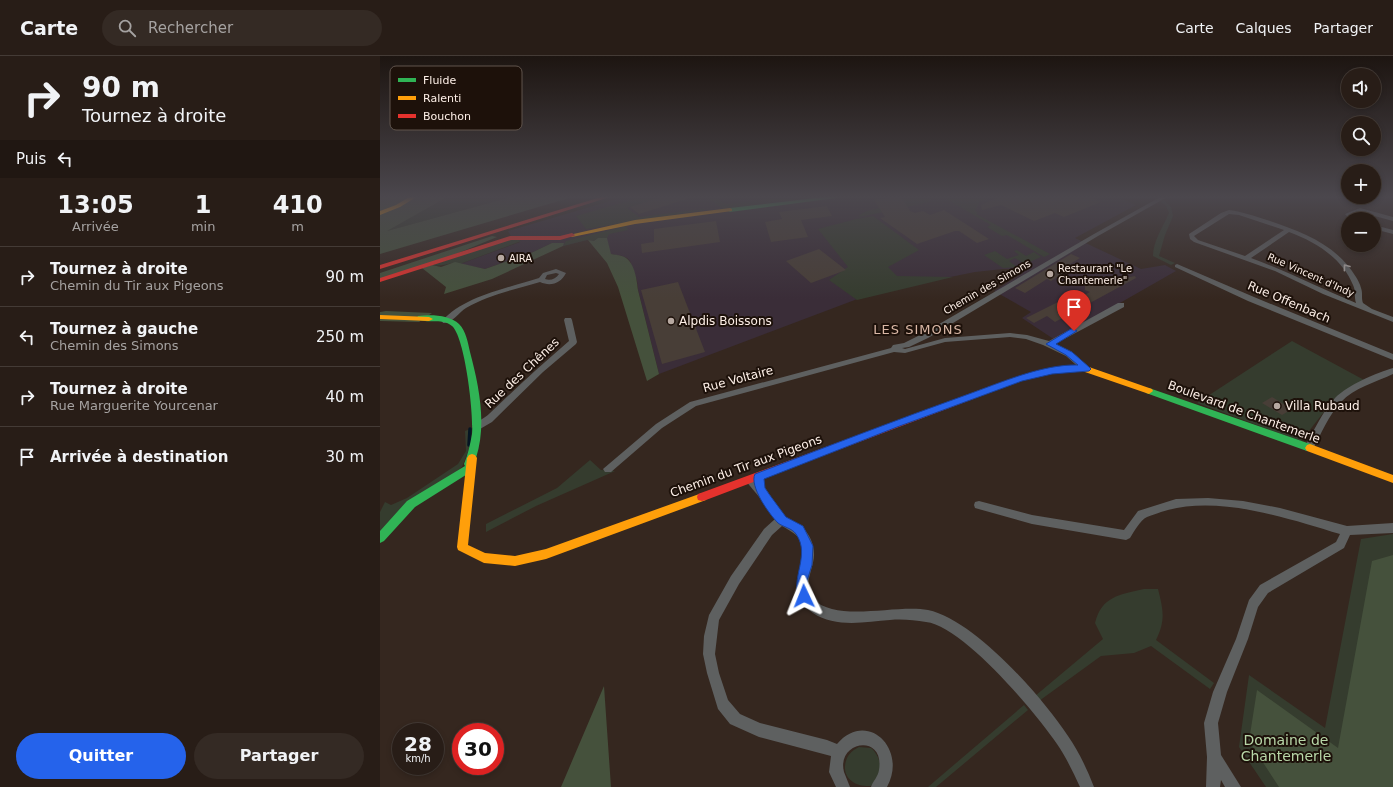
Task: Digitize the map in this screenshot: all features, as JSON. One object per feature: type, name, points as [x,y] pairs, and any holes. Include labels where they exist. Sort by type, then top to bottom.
[{"type":"main road","points":[[380,261],[481,230]]},
{"type":"main road","points":[[380,267],[500,230]]},
{"type":"main road","points":[[380,280],[510,238],[560,238],[597,230]]},
{"type":"main road","points":[[380,317],[445,320],[459,328],[464,344],[477,425],[475,450],[468,473],[439,487],[411,504],[380,538]]},
{"type":"main road","name":"Chemin du Tir aux Pigeons","points":[[466,498],[462,526],[462,547],[484,558],[515,561],[546,554],[639,519],[756,482],[894,424],[1020,379],[1052,371],[1075,368],[1086,369]]},
{"type":"main road","name":"Boulevard de Chantemerle","points":[[1086,369],[1393,479]]},
{"type":"street","name":"Chemin des Simons","points":[[894,350],[896,347],[925,336],[1103,230]]},
{"type":"street","name":"Rue Vincent d'Indy","points":[[1199,230],[1191,235],[1196,241],[1277,270],[1343,300],[1393,320]]},
{"type":"street","points":[[1247,258],[1287,231]]},
{"type":"street","name":"Rue Vincent d'Indy","points":[[1287,231],[1310,239],[1333,253],[1353,277],[1358,290],[1358,300],[1360,304],[1370,311]]},
{"type":"street","name":"Rue Offenbach","points":[[1176,266],[1251,299],[1393,357]]},
{"type":"street","points":[[445,320],[463,307],[480,299],[541,279]]},
{"type":"street","points":[[1343,300],[1358,300]]},
{"type":"street","points":[[1050,344],[1121,305]]},
{"type":"street","name":"Rue des Chênes","points":[[477,425],[489,420],[540,370],[573,342],[568,320]]},
{"type":"street","points":[[894,350],[905,351],[945,340],[1010,335],[1028,337],[1050,344],[1073,356],[1086,369]]},
{"type":"street","name":"Rue Voltaire","points":[[608,469],[659,426],[693,404],[894,350]]},
{"type":"street","points":[[1073,356],[1075,368]]},
{"type":"street","points":[[1309,448],[1338,400],[1350,391],[1393,371]]},
{"type":"street","name":"Chemin du Tir aux Pigeons","points":[[466,498],[468,473]]},
{"type":"street","points":[[756,482],[782,520],[799,530],[807,546],[806,565],[802,581],[804,596],[817,610],[830,614],[852,617],[869,617],[884,614],[930,616],[950,623],[974,641],[1033,701],[1062,738],[1087,787]]},
{"type":"street","points":[[979,505],[994,510],[1126,535],[1142,514],[1176,503],[1208,502],[1243,505],[1280,512],[1347,531],[1393,528]]},
{"type":"street","points":[[782,520],[768,532],[739,574],[713,619],[709,654],[713,673],[723,704],[735,720],[760,730],[828,747],[839,752]]},
{"type":"street","points":[[1213,787],[1214,757],[1211,723],[1220,692],[1242,639],[1254,604],[1264,589],[1340,545],[1347,531]]},
{"type":"street","points":[[843,787],[838,780],[836,771],[839,752],[844,745],[859,737],[868,738],[875,741],[886,756],[887,766],[885,776],[878,787]]},
{"type":"street","points":[[1214,757],[1234,787]]},
{"type":"shaded area","points":[[1090,230],[1075,238],[1141,269],[1165,265],[1176,271],[1055,340],[1022,318],[1031,312],[994,291],[1023,273],[1015,269],[1003,269],[975,272],[876,292],[659,374],[637,281],[630,261],[627,258],[611,254],[594,241],[587,240],[563,246],[563,243],[552,243],[531,253],[485,269],[460,264],[520,242],[512,238],[508,231]]},
{"type":"green space","points":[[380,230],[461,230],[380,254]]},
{"type":"green space","points":[[610,230],[627,230],[609,234],[607,238],[598,238],[594,241],[587,240],[563,246],[566,241]]},
{"type":"green space","points":[[819,230],[892,230],[919,250],[888,267],[897,276],[953,277],[857,300],[829,280],[848,267]]},
{"type":"green space","points":[[992,230],[1006,230],[1050,254],[1044,257],[1007,235],[1002,236]]},
{"type":"green space","points":[[1160,230],[1167,230],[1159,256],[1175,263],[1171,265],[1153,256],[1156,239]]},
{"type":"green space","points":[[492,236],[497,237],[451,256],[380,281],[380,273]]},
{"type":"green space","points":[[512,238],[521,241],[460,264],[453,263],[432,265]]},
{"type":"green space","points":[[598,238],[607,238],[611,254],[626,258],[632,264],[659,374],[647,381],[618,287],[607,263],[588,240],[594,241]]},
{"type":"green space","points":[[552,243],[564,243],[563,246],[492,279],[444,294],[446,287],[422,268],[432,265],[441,267],[455,262],[485,269],[531,253]]},
{"type":"green space","points":[[1017,250],[1026,256],[1034,252],[1041,257],[1025,264],[1015,258],[1009,261],[1017,267],[1003,268],[984,255],[995,251],[1007,259],[1019,255],[1014,251]]},
{"type":"green space","points":[[380,312],[432,313],[419,322],[380,321]]},
{"type":"green space","points":[[1292,341],[1366,381],[1335,398],[1301,441],[1197,403]]},
{"type":"green space","points":[[470,429],[469,449],[462,467],[380,533],[380,512],[385,502],[391,505],[407,498],[458,464],[466,451],[465,431]]},
{"type":"green space","points":[[590,460],[601,470],[615,471],[536,506],[486,532],[486,524],[557,488]]},
{"type":"green space","name":"Domaine de Chantemerle","points":[[1393,534],[1393,787],[1266,787],[1239,747],[1249,675],[1325,728],[1361,539]]},
{"type":"green space","name":"Domaine de Chantemerle","points":[[1393,555],[1393,787],[1279,787],[1249,741],[1257,690],[1338,748],[1372,561]]},
{"type":"green space","points":[[1144,589],[1158,589],[1160,596],[1163,614],[1156,640],[1214,683],[1210,689],[1151,646],[1134,653],[1101,656],[1039,701],[1035,696],[1103,639],[1095,623],[1102,607],[1107,602],[1119,595]]},
{"type":"green space","points":[[604,686],[611,787],[561,787]]},
{"type":"green space","points":[[1024,705],[1028,710],[936,787],[928,787]]},
{"type":"green space","points":[[859,747],[871,748],[878,756],[880,762],[880,772],[878,778],[871,786],[852,782],[845,771],[848,757],[851,752]]},
{"type":"building","points":[[654,230],[718,230],[720,242],[642,253],[641,244],[654,242]]},
{"type":"building","points":[[767,230],[805,230],[808,237],[771,242]]},
{"type":"building","points":[[897,230],[975,230],[989,239],[977,243],[959,231],[955,231],[917,244]]},
{"type":"building","points":[[819,249],[846,270],[811,283],[786,261]]},
{"type":"building","name":"Restaurant \"Le Chantemerle\"","points":[[1071,254],[1080,258],[1060,270],[1065,272],[1051,281],[1047,279],[1025,293],[1015,288]]},
{"type":"building","points":[[1135,276],[1136,278],[1055,322],[1047,316],[1034,323],[1026,318],[1064,299],[1070,303],[1090,292],[1085,290],[1085,282],[1100,283]]},
{"type":"building","name":"Alpdis Boissons","points":[[678,282],[705,352],[662,364],[641,290]]},
{"type":"building","name":"Villa Rubaud","points":[[1272,397],[1292,409],[1282,415],[1262,403]]},
{"type":"waterway","points":[[469,445],[470,429]]},
{"type":"traffic: fast","points":[[421,318],[438,318],[448,320],[456,325],[460,330],[472,379],[477,416],[474,449],[469,464]]},
{"type":"traffic: fast","points":[[1149,391],[1310,448]]},
{"type":"traffic: fast","points":[[380,538],[411,504],[466,470]]},
{"type":"traffic: slow","points":[[572,235],[596,230]]},
{"type":"traffic: slow","points":[[380,317],[429,319]]},
{"type":"traffic: slow","points":[[970,397],[1027,376],[1042,372],[1071,368],[1086,369],[1149,391]]},
{"type":"traffic: slow","points":[[1310,448],[1393,479]]},
{"type":"traffic: slow","points":[[472,458],[462,547],[484,558],[515,561],[546,554],[702,497]]},
{"type":"traffic: jam","points":[[380,267],[500,230]]},
{"type":"traffic: jam","points":[[380,280],[510,238],[560,238],[572,235]]},
{"type":"traffic: jam","points":[[702,497],[970,397]]},
{"type":"place","name":"AIRA","points":[[501,258]]},
{"type":"place","name":"Restaurant \"Le Chantemerle\"","points":[[1050,274]]},
{"type":"place","name":"Alpdis Boissons","points":[[671,321]]},
{"type":"place","name":"Villa Rubaud","points":[[1277,406]]},
{"type":"district","name":"LES SIMONS","points":[[918,329]]},
{"type":"route","points":[[804,596],[802,581],[806,565],[807,546],[799,530],[782,520],[765,497],[760,489],[759,477],[894,424],[1020,379],[1052,371],[1075,368],[1086,369],[1073,356],[1050,344],[1074,331]]}]
